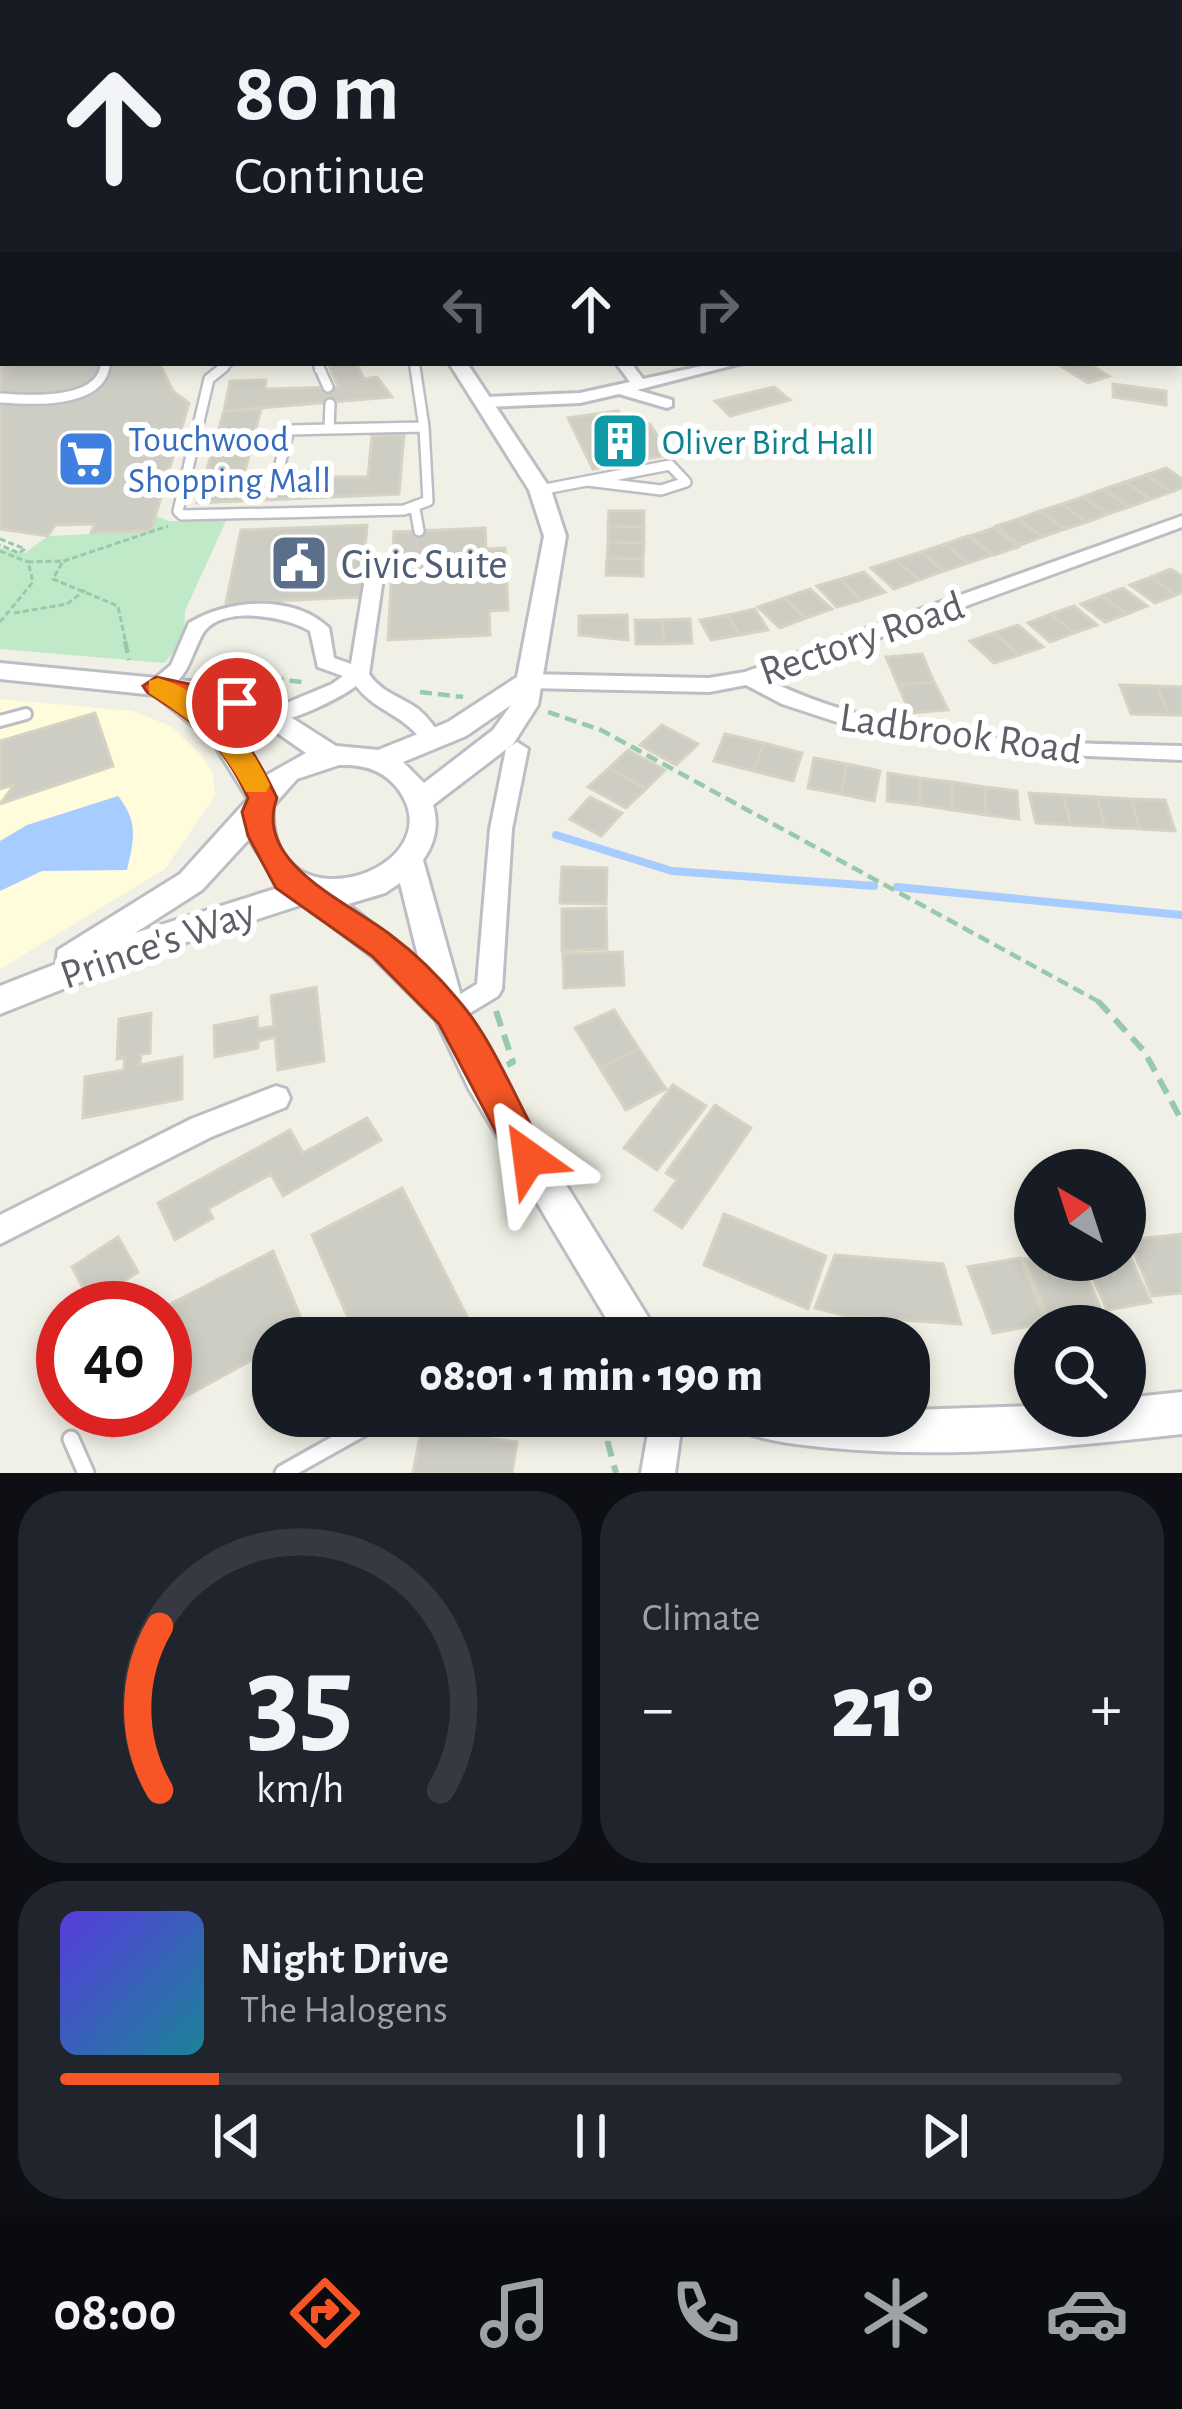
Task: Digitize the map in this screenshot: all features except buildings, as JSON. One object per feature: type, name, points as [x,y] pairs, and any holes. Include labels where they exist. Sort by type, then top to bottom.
[{"type":"street","points":[[419,801],[502,737],[527,693],[555,536],[540,490],[460,366]]},
{"type":"street","points":[[624,366],[638,383]]},
{"type":"street","points":[[486,402],[580,398],[721,366]]},
{"type":"street","points":[[616,388],[668,403]]},
{"type":"street","name":"Rectory Road","points":[[527,693],[709,685],[748,678],[1182,521]]},
{"type":"street","points":[[362,680],[376,566],[392,566]]},
{"type":"street","points":[[156,686],[180,668],[196,627],[208,618],[283,612],[319,628],[325,662],[362,680],[377,698],[415,713],[433,741]]},
{"type":"street","points":[[0,671],[199,691],[272,717],[331,756]]},
{"type":"street","name":"Ladbrook Road","points":[[748,678],[776,696],[830,714],[1036,748],[1182,753]]},
{"type":"street","points":[[272,717],[362,680]]},
{"type":"street","points":[[156,686],[215,723],[243,757],[276,865],[383,946],[450,1014]]},
{"type":"street","points":[[259,805],[284,773],[331,756],[381,760],[433,741],[485,710],[527,693]]},
{"type":"street","points":[[450,1014],[489,989],[501,829],[517,749]]},
{"type":"street","points":[[309,892],[374,885],[409,862],[422,831],[419,801],[404,778],[381,760]]},
{"type":"street","name":"Prince's Way","points":[[5,998],[191,882],[259,805]]},
{"type":"street","points":[[409,862],[450,1014],[481,1078],[627,1317]]},
{"type":"street","name":"Prince's Way","points":[[5,998],[146,942],[309,892]]},
{"type":"street","points":[[0,1230],[202,1128],[276,1099]]},
{"type":"street","points":[[930,1429],[1182,1413]]},
{"type":"street","points":[[658,1473],[664,1437]]},
{"type":"lane","points":[[0,398],[48,399],[85,390],[105,375],[105,366]]},
{"type":"lane","points":[[226,366],[209,379],[178,511],[415,509],[428,501],[414,366]]},
{"type":"lane","points":[[320,366],[328,387]]},
{"type":"lane","points":[[329,429],[330,404]]},
{"type":"lane","points":[[280,464],[289,430],[424,427]]},
{"type":"lane","points":[[540,490],[586,481],[670,465],[686,482],[644,490],[586,481]]},
{"type":"lane","points":[[415,509],[419,531]]},
{"type":"lane","points":[[0,721],[26,715]]},
{"type":"lane","points":[[283,1473],[347,1437]]},
{"type":"lane","points":[[71,1439],[86,1473]]},
{"type":"path","points":[[0,545],[28,562],[64,561],[165,529],[178,511]]},
{"type":"path","points":[[64,561],[53,579],[118,606],[129,660]]},
{"type":"path","points":[[0,622],[33,582],[28,562]]},
{"type":"path","points":[[8,615],[67,604],[85,590]]},
{"type":"path","points":[[110,663],[339,689]]},
{"type":"path","points":[[362,680],[469,698],[485,710]]},
{"type":"path","points":[[527,693],[1102,1003],[1144,1051],[1182,1120]]},
{"type":"path","points":[[608,1437],[616,1473]]},
{"type":"shaded area","points":[[0,699],[132,711],[171,726],[200,753],[213,774],[215,796],[165,869],[0,969]]},
{"type":"green space","points":[[156,516],[169,521],[226,521],[185,611],[184,641],[164,663],[0,649],[0,548],[25,553],[48,536],[150,531]]},
{"type":"water","points":[[118,796],[133,831],[127,870],[42,871],[0,891],[0,841],[27,825]]},
{"type":"waterway","points":[[556,835],[672,871],[874,886]]},
{"type":"waterway","points":[[897,887],[1182,915]]},
{"type":"slow traffic","points":[[158,687],[215,723],[243,757],[256,785]]},
{"type":"place","name":"Oliver Bird Hall","points":[[620,441]]},
{"type":"place","name":"Touchwood Shopping Mall","points":[[86,459]]},
{"type":"place","name":"Civic Suite","points":[[299,563]]},
{"type":"route","points":[[237,703],[199,691],[156,686],[215,723],[243,757],[262,798],[256,812],[262,836],[287,879],[383,946],[450,1014],[481,1078],[529,1158]]}]
